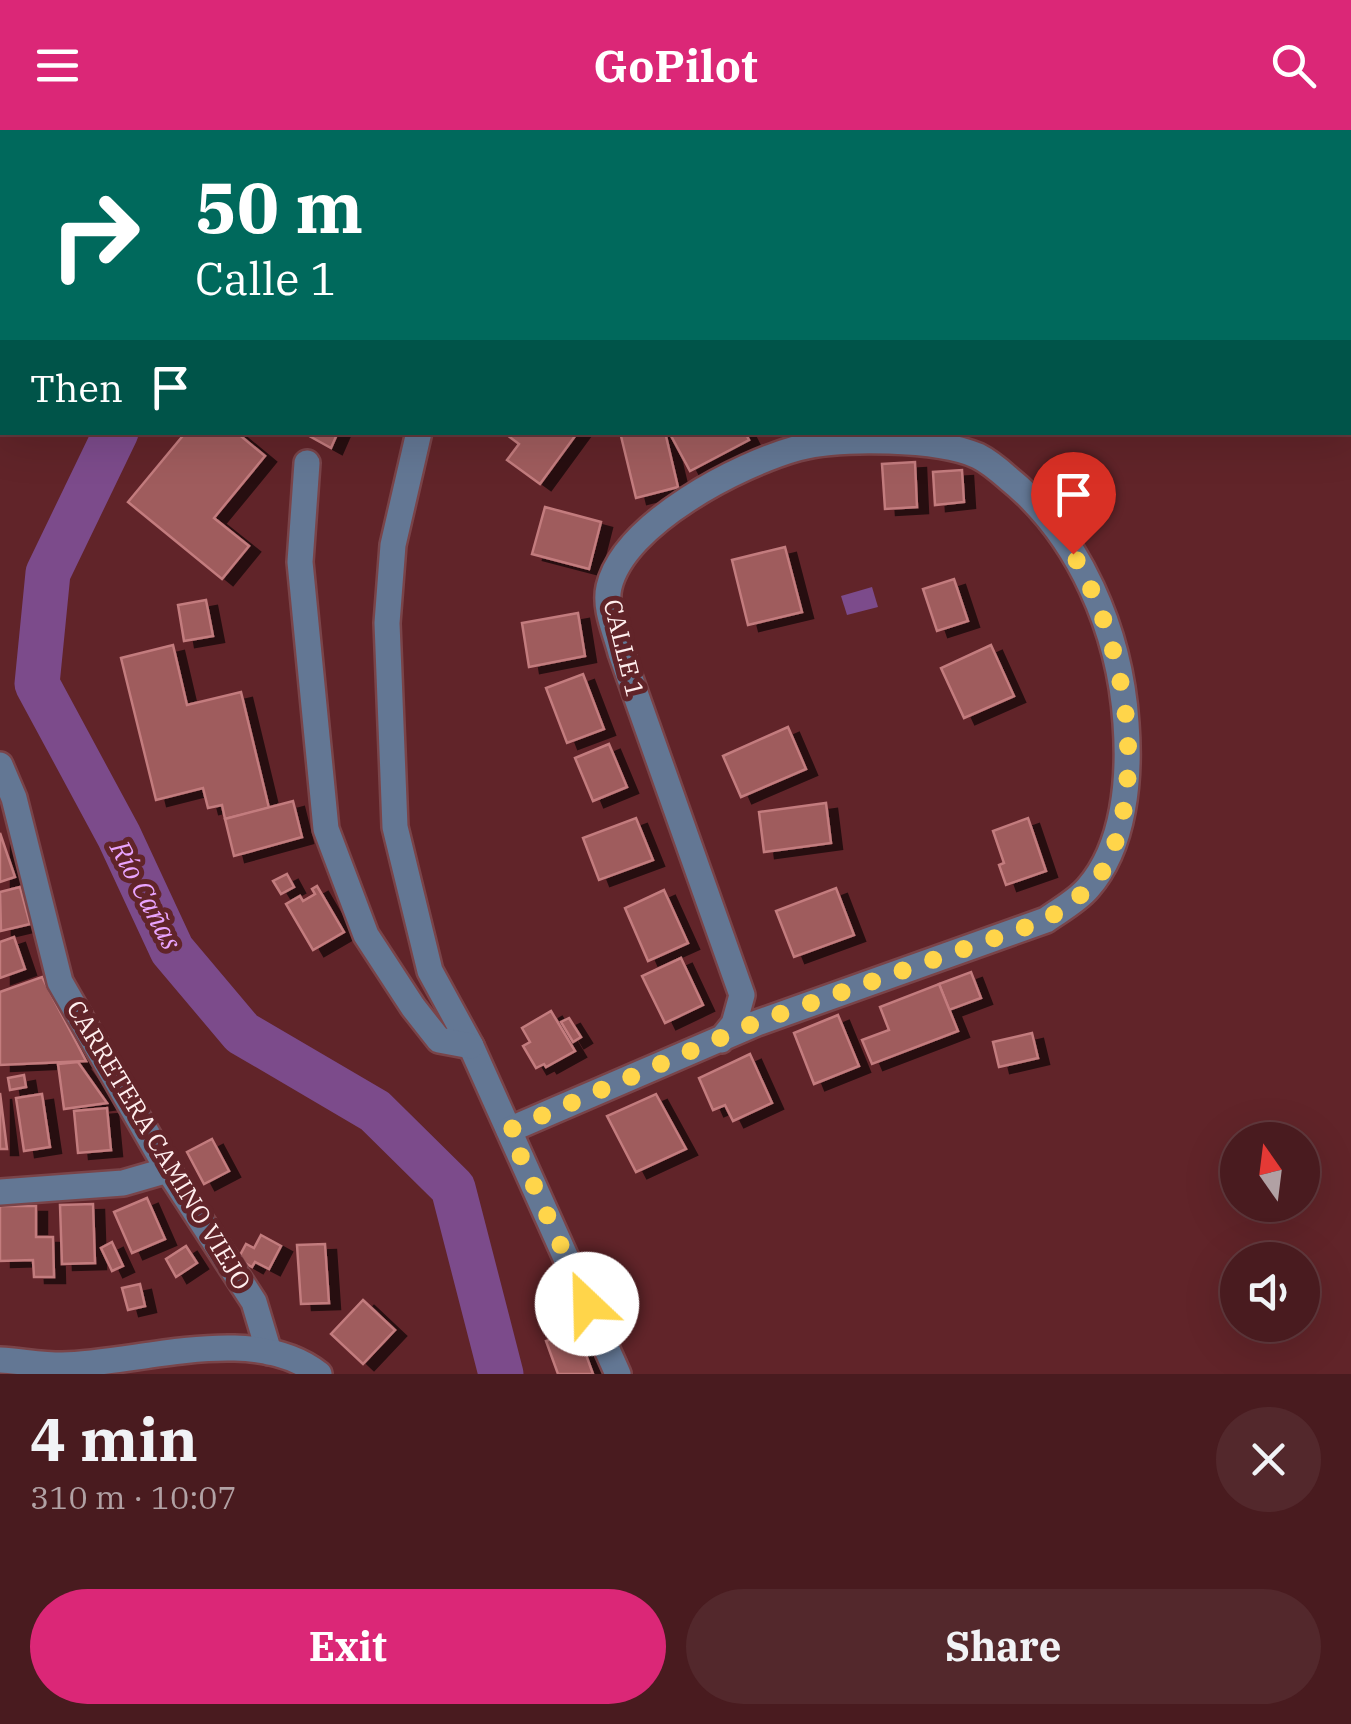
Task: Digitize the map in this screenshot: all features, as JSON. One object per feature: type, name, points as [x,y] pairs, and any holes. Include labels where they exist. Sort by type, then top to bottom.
[{"type":"street","points":[[417,435],[393,545],[387,624],[396,827],[430,971],[471,1046],[618,1374]]},
{"type":"street","name":"CALLE 1","points":[[509,1130],[721,1040],[757,1022],[1046,920],[1086,892],[1106,864],[1125,788],[1127,738],[1120,679],[1100,606],[1061,534],[1031,496],[979,456],[939,445],[897,442],[800,448],[759,462],[697,494],[634,544],[617,566],[608,601],[621,653],[742,995],[734,1024],[721,1040]]},
{"type":"street","points":[[307,463],[300,562],[326,829],[366,935],[413,1007],[440,1040],[471,1046]]},
{"type":"street","name":"CARRETERA CAMINO VIEJO","points":[[0,765],[14,798],[60,982],[168,1170],[254,1302],[269,1352]]},
{"type":"street","points":[[0,1192],[123,1183],[168,1170]]},
{"type":"street","points":[[0,1360],[61,1370],[228,1348],[269,1352],[305,1363],[319,1374]]},
{"type":"shaded area","points":[[872,587],[878,607],[847,615],[841,596]]},
{"type":"building","points":[[184,435],[240,435],[265,456],[214,518],[249,546],[222,579],[128,502]]},
{"type":"building","points":[[307,435],[337,435],[331,448]]},
{"type":"building","points":[[507,435],[576,435],[540,484],[507,460],[519,444]]},
{"type":"building","points":[[621,435],[666,435],[678,487],[636,498]]},
{"type":"building","points":[[671,435],[746,435],[749,440],[690,471]]},
{"type":"building","points":[[915,462],[917,507],[885,509],[882,464]]},
{"type":"building","points":[[962,470],[964,502],[935,505],[933,472]]},
{"type":"building","points":[[545,507],[601,522],[589,569],[532,554]]},
{"type":"building","points":[[785,547],[802,612],[748,625],[732,560]]},
{"type":"building","points":[[954,579],[968,621],[937,631],[923,589]]},
{"type":"building","points":[[206,600],[213,636],[184,641],[178,605]]},
{"type":"building","points":[[578,613],[585,656],[529,667],[522,623]]},
{"type":"building","points":[[173,645],[187,705],[241,692],[269,808],[225,819],[222,805],[208,808],[203,788],[156,800],[121,658]]},
{"type":"building","points":[[991,645],[1014,696],[964,718],[941,668]]},
{"type":"building","points":[[583,674],[604,729],[567,743],[546,688]]},
{"type":"building","points":[[788,727],[806,769],[741,797],[723,756]]},
{"type":"building","points":[[609,744],[627,787],[593,801],[575,758]]},
{"type":"building","points":[[293,801],[302,837],[234,856],[225,819]]},
{"type":"building","points":[[826,803],[831,843],[764,852],[759,812]]},
{"type":"building","points":[[636,818],[653,860],[599,880],[583,838]]},
{"type":"building","points":[[1028,818],[1046,871],[1006,885],[999,865],[1004,863],[993,831]]},
{"type":"building","points":[[0,833],[15,877],[0,882]]},
{"type":"building","points":[[287,874],[294,887],[281,894],[273,881]]},
{"type":"building","points":[[317,886],[344,932],[313,950],[286,904],[300,896],[303,901],[315,894],[312,889]]},
{"type":"building","points":[[20,887],[30,924],[1,931],[0,892]]},
{"type":"building","points":[[836,888],[854,935],[794,957],[776,911]]},
{"type":"building","points":[[664,890],[688,943],[648,961],[625,908]]},
{"type":"building","points":[[14,937],[25,969],[0,978],[0,942]]},
{"type":"building","points":[[681,958],[703,1005],[665,1023],[642,976]]},
{"type":"building","points":[[971,972],[981,998],[949,1010],[939,984]]},
{"type":"building","points":[[42,977],[86,1061],[0,1065],[0,992]]},
{"type":"building","points":[[939,984],[958,1031],[872,1064],[862,1040],[889,1030],[880,1007]]},
{"type":"building","points":[[551,1011],[575,1051],[546,1067],[544,1064],[536,1068],[523,1046],[530,1042],[522,1028]]},
{"type":"building","points":[[838,1015],[859,1066],[814,1084],[794,1033]]},
{"type":"building","points":[[569,1018],[581,1037],[573,1042],[561,1022]]},
{"type":"building","points":[[1032,1033],[1038,1058],[999,1067],[993,1042]]},
{"type":"building","points":[[750,1054],[772,1103],[733,1121],[725,1105],[713,1110],[699,1078]]},
{"type":"building","points":[[78,1062],[107,1103],[64,1109],[58,1064]]},
{"type":"building","points":[[24,1075],[26,1087],[10,1090],[8,1078]]},
{"type":"building","points":[[0,1093],[7,1149],[0,1149]]},
{"type":"building","points":[[42,1094],[50,1147],[24,1151],[16,1098]]},
{"type":"building","points":[[656,1094],[686,1149],[636,1172],[607,1116]]},
{"type":"building","points":[[107,1108],[111,1150],[78,1153],[74,1111]]},
{"type":"building","points":[[212,1139],[229,1171],[204,1184],[187,1152]]},
{"type":"building","points":[[147,1198],[165,1239],[132,1253],[114,1212]]},
{"type":"building","points":[[93,1204],[95,1263],[62,1264],[60,1205]]},
{"type":"building","points":[[0,1206],[36,1206],[36,1237],[53,1237],[54,1277],[34,1277],[33,1260],[0,1261]]},
{"type":"building","points":[[261,1235],[281,1246],[269,1269],[255,1262],[252,1267],[238,1259],[246,1244],[254,1248]]},
{"type":"building","points":[[112,1242],[123,1266],[112,1271],[101,1248]]},
{"type":"building","points":[[325,1244],[329,1303],[301,1304],[297,1245]]},
{"type":"building","points":[[186,1246],[197,1263],[176,1277],[166,1259]]},
{"type":"building","points":[[140,1284],[145,1306],[128,1310],[122,1288]]},
{"type":"building","points":[[363,1300],[395,1330],[363,1364],[331,1334]]},
{"type":"building","points":[[577,1330],[593,1374],[558,1374],[546,1341]]},
{"type":"waterway","name":"Río Cañas","points":[[115,435],[48,573],[37,684],[119,836],[172,950],[242,1033],[375,1111],[453,1188],[501,1374]]},
{"type":"route","points":[[587,1304],[509,1130],[757,1022],[1046,920],[1086,892],[1106,864],[1125,788],[1124,698],[1100,606],[1073,554]]}]
